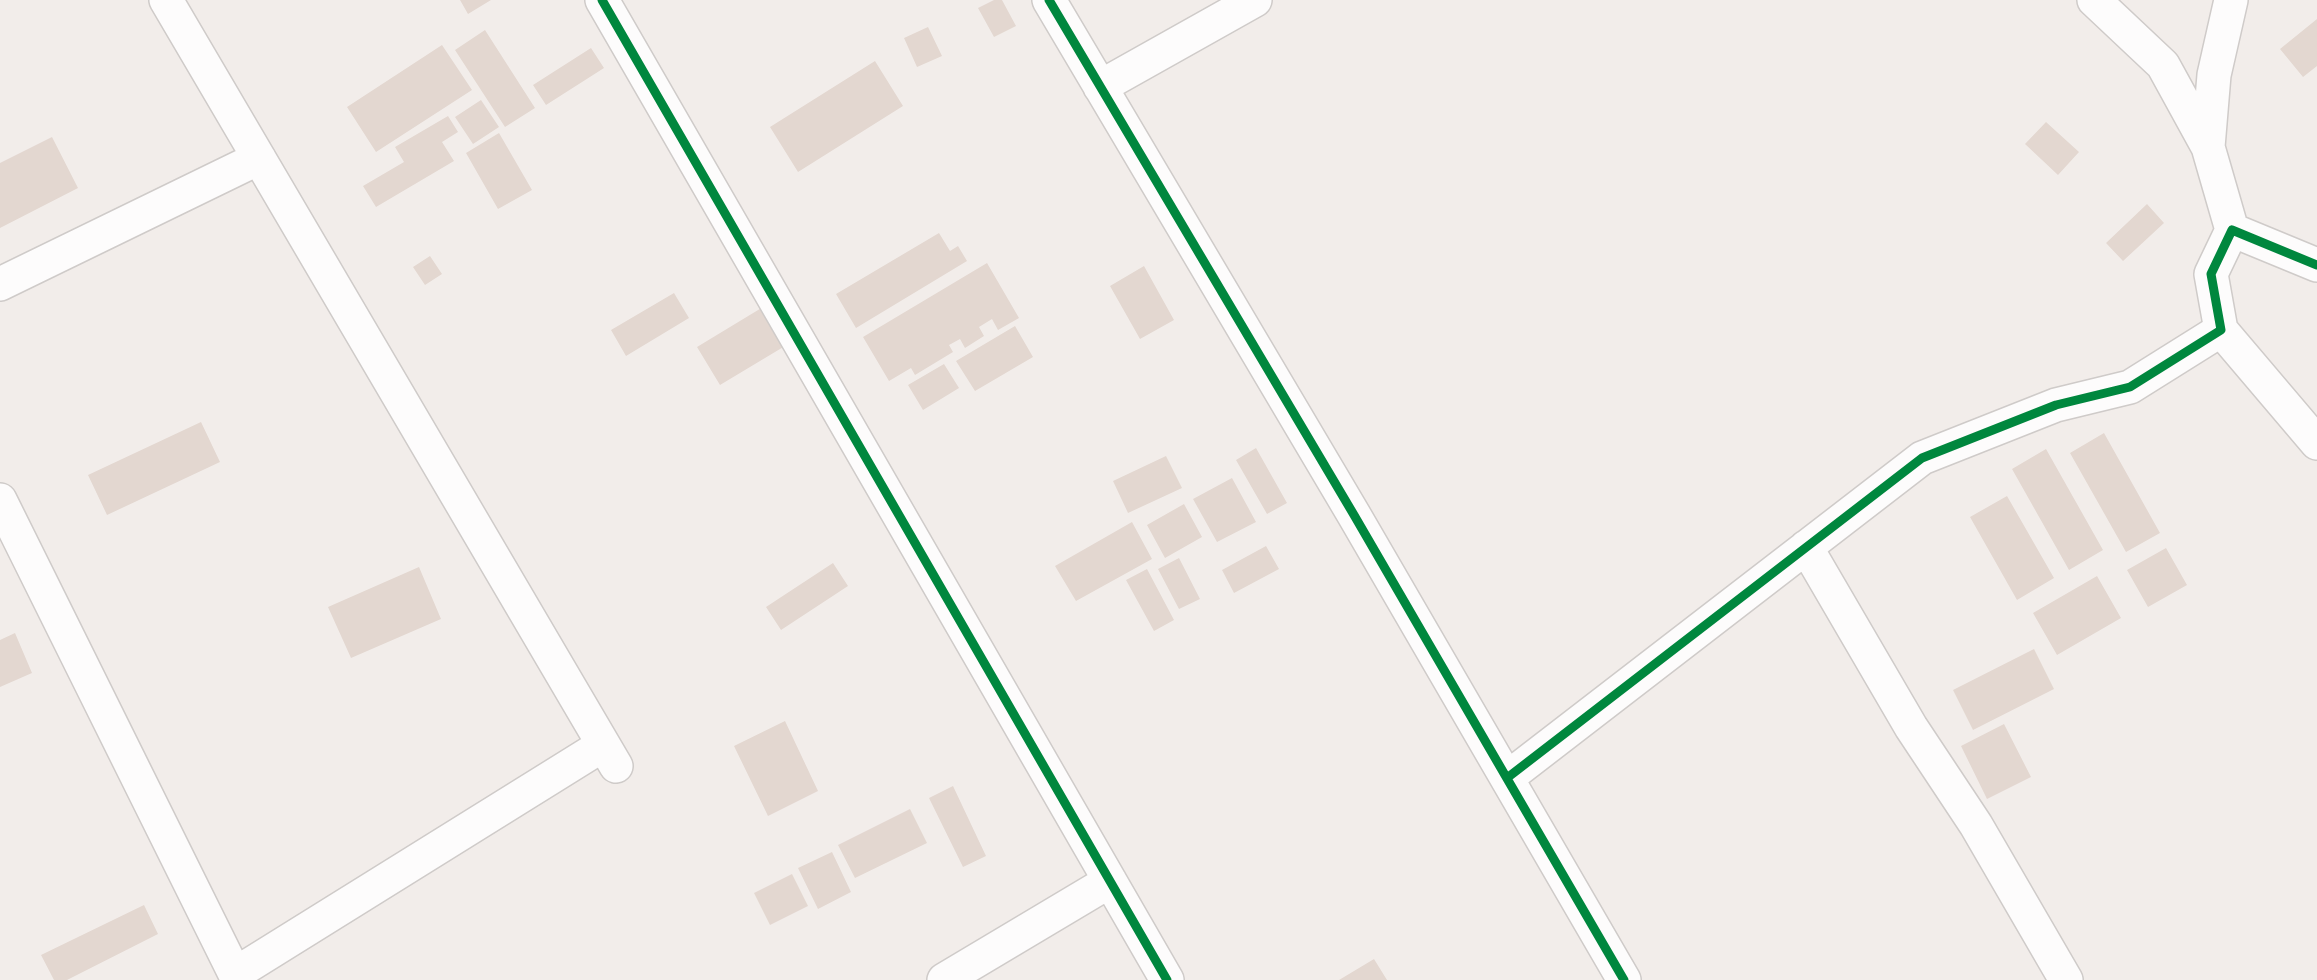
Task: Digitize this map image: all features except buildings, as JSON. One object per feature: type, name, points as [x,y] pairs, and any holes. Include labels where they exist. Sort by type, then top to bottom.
[{"type":"street","points":[[0,500],[236,977],[609,755],[166,0]]},
{"type":"street","points":[[602,0],[1167,980]]},
{"type":"street","points":[[1049,0],[1624,980]]},
{"type":"street","points":[[1100,87],[1255,0]]},
{"type":"street","points":[[2094,0],[2163,65],[2208,147],[2232,230],[2211,274],[2221,330],[2317,443]]},
{"type":"street","points":[[2208,147],[2214,75],[2231,0]]},
{"type":"street","points":[[0,284],[259,158]]},
{"type":"street","points":[[2232,230],[2317,265]]},
{"type":"street","points":[[1507,778],[1922,458],[2056,405],[2130,387],[2221,330]]},
{"type":"street","points":[[1806,547],[1911,727],[1976,825],[2066,980]]},
{"type":"street","points":[[944,980],[1110,881]]},
{"type":"cycle path","points":[[602,0],[1167,980]]},
{"type":"cycle path","points":[[1049,0],[1354,515],[1624,980]]},
{"type":"cycle path","points":[[1507,778],[1922,458],[2056,405],[2130,387],[2221,330],[2211,274],[2232,230],[2317,265]]}]
